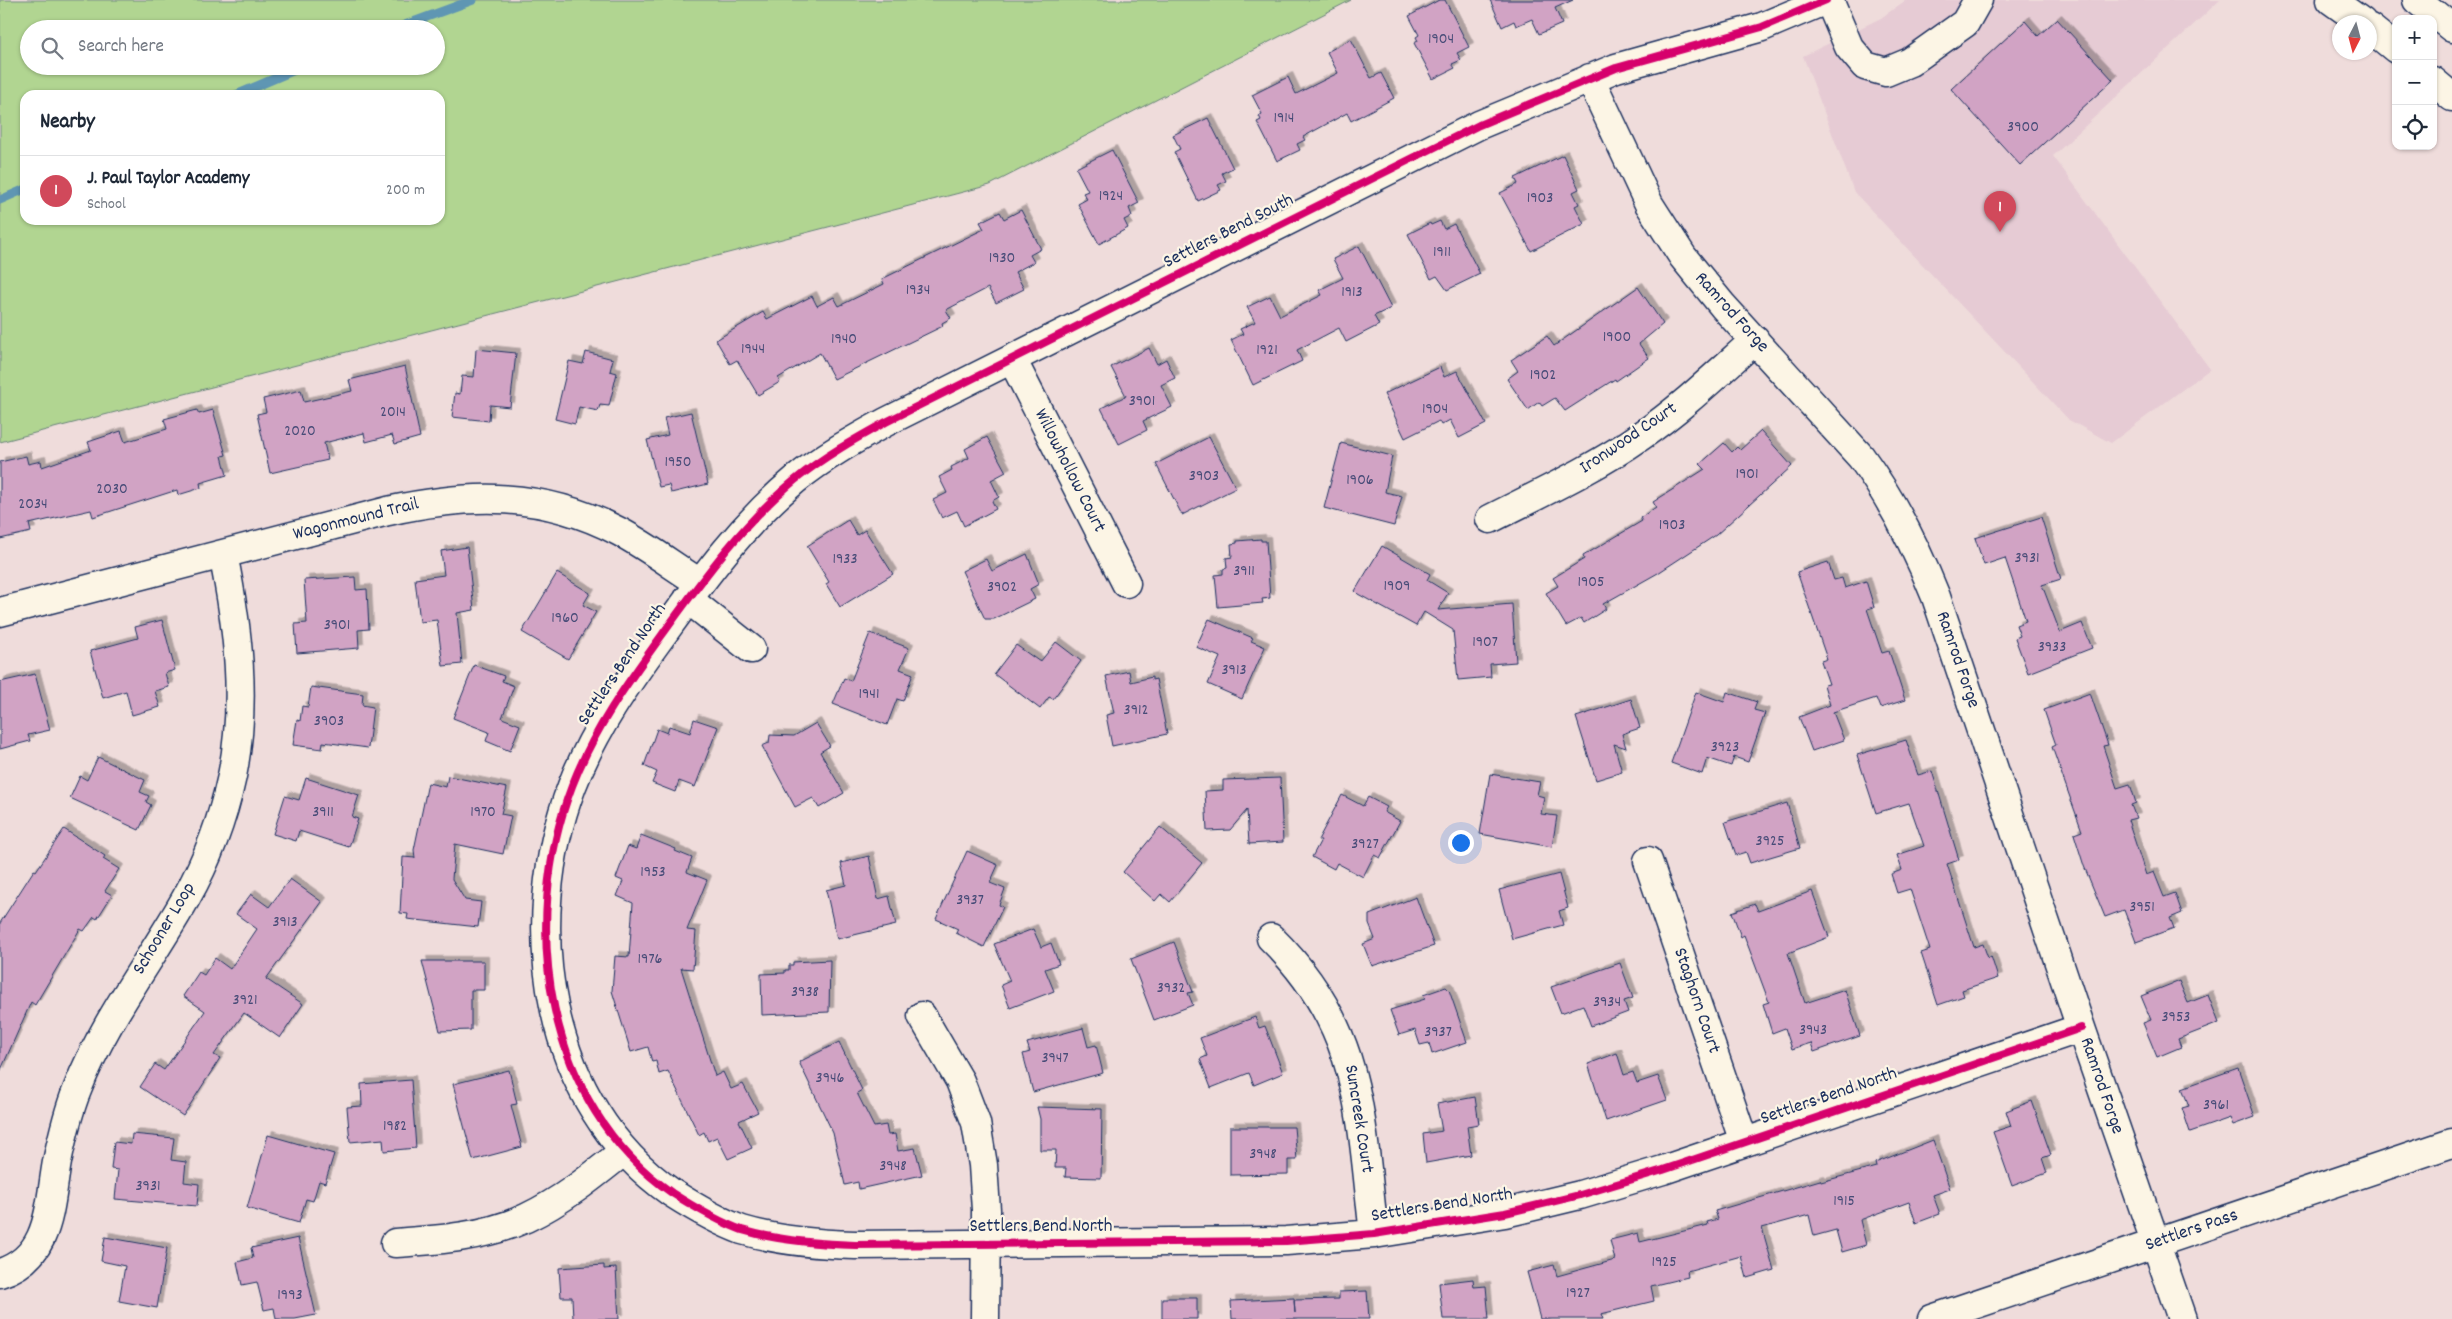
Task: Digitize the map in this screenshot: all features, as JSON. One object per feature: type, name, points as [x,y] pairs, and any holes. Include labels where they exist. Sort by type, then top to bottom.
[{"type":"street","points":[[1828,0],[1849,47],[1865,66],[1886,72],[1910,62],[1965,23],[1978,0]]},
{"type":"street","name":"Settlers Bend South","points":[[694,591],[751,521],[795,480],[818,462],[878,427],[1479,125],[1590,78],[1644,58],[1762,27],[1828,0]]},
{"type":"street","points":[[2331,0],[2352,15]]},
{"type":"street","points":[[2417,0],[2452,28]]},
{"type":"street","points":[[2377,34],[2392,46]]},
{"type":"street","name":"Ramrod Forge","points":[[1590,78],[1636,178],[1665,231],[1702,282],[1861,457],[1880,483],[1911,538],[1936,597],[2081,1028],[2182,1319]]},
{"type":"street","points":[[2437,84],[2452,97]]},
{"type":"street","name":"Ironwood Court","points":[[1490,519],[1588,469],[1640,437],[1681,405],[1754,340]]},
{"type":"street","name":"Willowhollow Court","points":[[1012,359],[1126,583]]},
{"type":"street","name":"Wagonmound Trail","points":[[0,612],[418,504],[458,499],[507,498],[565,509],[620,533],[694,591]]},
{"type":"street","name":"Schooner Loop","points":[[0,1273],[22,1262],[35,1251],[43,1236],[48,1221],[58,1160],[76,1091],[106,1026],[186,898],[204,861],[223,809],[237,747],[240,683],[236,622],[223,554]]},
{"type":"street","name":"Settlers Bend North","points":[[752,649],[694,591],[626,684],[582,760],[562,816],[550,878],[547,942],[549,976],[561,1034],[574,1073],[588,1101],[604,1126],[624,1151],[663,1186],[687,1202],[733,1226],[770,1237],[827,1244],[1286,1241],[1374,1234],[1464,1221],[1543,1205],[1617,1185],[2081,1028]]},
{"type":"street","name":"Staghorn Court","points":[[1648,860],[1744,1142]]},
{"type":"street","name":"Suncreek Court","points":[[1271,938],[1308,978],[1333,1022],[1346,1053],[1357,1093],[1374,1234]]},
{"type":"street","points":[[922,1016],[960,1081],[976,1123],[984,1173],[985,1319]]},
{"type":"street","name":"Settlers Pass","points":[[1932,1319],[2452,1143]]},
{"type":"street","points":[[395,1243],[457,1237],[524,1219],[567,1195],[624,1151]]},
{"type":"shaded area","points":[[1906,0],[2220,0],[2053,156],[2210,369],[2111,443],[2069,420],[1854,192],[1803,56],[1881,18]]},
{"type":"green space","points":[[0,0],[1351,0],[990,185],[0,442]]},
{"type":"building","points":[[1439,0],[1445,0],[1469,47],[1457,53],[1461,60],[1452,64],[1455,68],[1433,79],[1414,43],[1418,41],[1416,37],[1419,35],[1409,16]]},
{"type":"building","points":[[1490,0],[1573,0],[1555,8],[1562,24],[1539,34],[1532,19],[1516,26],[1514,21],[1502,27]]},
{"type":"building","points":[[2057,19],[2113,80],[2020,165],[1951,89],[2025,21],[2038,36]]},
{"type":"building","points":[[1351,39],[1371,78],[1381,73],[1394,98],[1351,121],[1347,113],[1303,137],[1305,140],[1297,144],[1300,150],[1277,161],[1257,122],[1261,120],[1259,116],[1262,114],[1252,95],[1288,77],[1296,94],[1338,73],[1327,52]]},
{"type":"building","points":[[1208,118],[1233,168],[1222,173],[1226,181],[1218,185],[1221,190],[1198,201],[1174,152],[1180,149],[1173,135]]},
{"type":"building","points":[[1112,150],[1139,203],[1129,208],[1132,216],[1124,220],[1128,228],[1099,244],[1078,204],[1087,199],[1083,193],[1088,191],[1076,168]]},
{"type":"building","points":[[1563,155],[1579,189],[1573,192],[1579,204],[1575,206],[1584,224],[1531,251],[1500,193],[1518,184],[1515,178]]},
{"type":"building","points":[[1021,210],[1041,249],[1030,255],[1034,262],[1015,272],[1024,289],[996,303],[988,288],[946,310],[951,318],[942,323],[943,326],[834,379],[820,353],[778,378],[780,382],[758,395],[737,360],[730,364],[716,340],[763,312],[767,319],[812,296],[817,306],[834,297],[839,306],[884,284],[882,279],[984,229],[980,222],[1000,212],[1004,219]]},
{"type":"building","points":[[1440,221],[1444,229],[1454,224],[1480,274],[1447,290],[1437,276],[1431,279],[1408,234],[1430,223],[1431,225]]},
{"type":"building","points":[[1359,246],[1391,308],[1374,316],[1379,325],[1346,342],[1339,328],[1297,350],[1302,361],[1253,385],[1231,340],[1243,334],[1240,329],[1255,322],[1247,307],[1270,296],[1280,316],[1322,295],[1319,290],[1343,278],[1333,259]]},
{"type":"building","points":[[1638,287],[1663,324],[1639,344],[1649,358],[1616,381],[1615,379],[1565,411],[1555,398],[1542,406],[1539,402],[1528,410],[1507,379],[1518,371],[1511,360],[1547,336],[1554,346]]},
{"type":"building","points":[[1149,348],[1157,364],[1166,359],[1175,378],[1161,385],[1172,407],[1143,421],[1147,430],[1119,444],[1101,408],[1126,396],[1111,367]]},
{"type":"building","points":[[476,349],[516,353],[510,407],[490,405],[489,421],[452,417],[455,393],[460,394],[462,376],[474,377]]},
{"type":"building","points":[[586,352],[613,359],[610,371],[617,373],[609,406],[600,405],[598,411],[579,407],[575,424],[555,419],[569,361],[583,364]]},
{"type":"building","points":[[405,366],[420,437],[395,444],[392,435],[366,442],[364,433],[324,443],[328,460],[270,473],[257,414],[266,412],[263,399],[301,390],[304,402],[352,391],[349,380]]},
{"type":"building","points":[[1440,367],[1444,377],[1457,371],[1486,424],[1459,438],[1450,420],[1441,425],[1439,421],[1405,438],[1384,394]]},
{"type":"building","points":[[197,410],[199,414],[213,410],[226,455],[222,456],[227,475],[200,483],[201,488],[178,495],[177,490],[93,517],[91,510],[29,524],[31,532],[0,539],[0,462],[26,456],[28,464],[41,461],[42,467],[91,450],[88,442],[121,431],[125,442],[167,429],[164,419]]},
{"type":"building","points":[[691,412],[708,484],[671,493],[669,485],[659,487],[647,440],[668,435],[664,418]]},
{"type":"building","points":[[1761,431],[1792,466],[1716,535],[1658,573],[1603,604],[1606,609],[1584,623],[1581,618],[1566,626],[1546,593],[1558,586],[1553,578],[1584,559],[1583,556],[1642,521],[1640,518],[1656,507],[1653,502],[1705,469],[1700,464],[1724,443],[1732,452],[1737,447],[1740,450]]},
{"type":"building","points":[[987,437],[1006,472],[991,480],[999,497],[992,501],[996,509],[964,526],[957,511],[942,518],[933,500],[947,493],[939,477],[952,470],[951,467],[969,458],[965,449]]},
{"type":"building","points":[[1209,437],[1236,488],[1182,515],[1156,464]]},
{"type":"building","points":[[1341,443],[1392,456],[1385,492],[1402,496],[1394,526],[1324,508]]},
{"type":"building","points":[[2041,517],[2061,579],[2042,585],[2060,632],[2082,623],[2092,648],[2028,673],[2015,638],[2020,636],[2016,625],[2026,621],[2005,558],[1984,565],[1975,538]]},
{"type":"building","points":[[848,520],[857,535],[865,530],[893,574],[840,607],[826,584],[829,582],[807,546]]},
{"type":"building","points":[[1261,539],[1261,541],[1266,541],[1270,598],[1262,599],[1263,603],[1218,607],[1215,575],[1223,574],[1223,569],[1227,568],[1226,558],[1232,557],[1231,544],[1237,543],[1237,541]]},
{"type":"building","points":[[1382,546],[1430,574],[1427,580],[1448,593],[1438,610],[1512,604],[1516,662],[1490,664],[1491,677],[1458,680],[1453,630],[1424,612],[1416,626],[1358,594],[1355,591]]},
{"type":"building","points":[[467,547],[474,610],[457,613],[462,664],[443,666],[437,620],[420,622],[415,579],[444,575],[441,551]]},
{"type":"building","points":[[1027,554],[1039,584],[1030,589],[1035,599],[994,619],[985,619],[962,571],[986,559],[992,571]]},
{"type":"building","points":[[1828,562],[1834,580],[1842,578],[1845,588],[1866,581],[1874,607],[1867,609],[1882,653],[1889,651],[1905,700],[1880,708],[1876,698],[1833,712],[1844,740],[1812,751],[1799,717],[1830,705],[1824,685],[1829,684],[1821,661],[1827,659],[1797,572]]},
{"type":"building","points":[[557,573],[590,593],[583,605],[596,612],[568,659],[522,632]]},
{"type":"building","points":[[355,577],[356,590],[367,589],[369,629],[358,630],[359,648],[297,653],[295,624],[307,623],[304,580]]},
{"type":"building","points":[[1209,619],[1253,638],[1251,641],[1265,647],[1242,699],[1208,684],[1220,657],[1196,647]]},
{"type":"building","points":[[162,620],[175,670],[165,673],[169,687],[155,691],[160,707],[132,715],[126,691],[103,698],[90,651],[138,638],[135,627]]},
{"type":"building","points":[[870,633],[909,648],[900,669],[913,674],[903,701],[897,699],[887,725],[833,704],[844,678],[851,681]]},
{"type":"building","points":[[1056,642],[1081,661],[1053,699],[1049,697],[1040,709],[994,674],[1016,645],[1040,662]]},
{"type":"building","points":[[474,665],[504,676],[502,681],[514,686],[502,718],[520,725],[510,751],[486,741],[489,732],[453,718]]},
{"type":"building","points":[[1129,671],[1131,682],[1152,677],[1152,680],[1156,679],[1167,734],[1112,746],[1106,715],[1114,713],[1106,676]]},
{"type":"building","points":[[35,674],[50,730],[28,735],[30,741],[0,749],[0,682]]},
{"type":"building","points":[[311,687],[363,694],[362,705],[373,707],[368,748],[323,742],[322,749],[293,745],[297,720],[300,721],[302,706],[308,707]]},
{"type":"building","points":[[1696,692],[1724,702],[1727,692],[1757,702],[1754,710],[1765,713],[1748,762],[1734,757],[1731,766],[1707,758],[1702,774],[1671,763]]},
{"type":"building","points":[[2090,693],[2108,745],[2103,746],[2117,788],[2130,784],[2136,803],[2131,805],[2136,818],[2128,820],[2146,875],[2154,872],[2164,897],[2175,893],[2182,913],[2170,918],[2174,928],[2136,942],[2124,910],[2105,917],[2084,866],[2074,834],[2082,831],[2052,747],[2056,745],[2044,710]]},
{"type":"building","points":[[1631,699],[1640,728],[1622,734],[1626,748],[1614,744],[1622,772],[1596,780],[1576,717]]},
{"type":"building","points":[[694,719],[718,727],[695,787],[679,781],[675,792],[652,783],[657,772],[644,766],[657,729],[667,733],[669,726],[690,733]]},
{"type":"building","points":[[816,723],[830,746],[820,752],[844,793],[819,808],[813,798],[795,807],[762,746],[769,743],[770,735],[794,736]]},
{"type":"building","points":[[1906,740],[1918,775],[1932,771],[1959,860],[1947,864],[1974,947],[1983,944],[1988,958],[1991,956],[1998,978],[1962,990],[1964,996],[1938,1005],[1921,953],[1930,950],[1910,889],[1897,893],[1891,874],[1902,870],[1897,855],[1924,846],[1909,803],[1876,813],[1857,755]]},
{"type":"building","points":[[98,757],[145,780],[140,792],[149,796],[146,802],[151,805],[139,830],[70,798],[80,776],[87,780]]},
{"type":"building","points":[[1490,774],[1540,782],[1537,795],[1544,797],[1541,814],[1557,816],[1552,847],[1480,834]]},
{"type":"building","points":[[448,776],[507,788],[501,814],[511,816],[503,854],[455,844],[452,879],[465,900],[481,902],[478,927],[407,919],[408,914],[400,913],[403,857],[415,858],[414,850],[428,783],[446,787]]},
{"type":"building","points":[[306,778],[359,795],[352,817],[358,819],[349,847],[299,831],[296,841],[273,834],[285,796],[299,800]]},
{"type":"building","points":[[1280,778],[1283,842],[1249,844],[1247,810],[1230,830],[1207,831],[1205,791],[1223,790],[1223,780]]},
{"type":"building","points":[[1342,795],[1363,806],[1368,797],[1387,807],[1384,812],[1400,821],[1380,858],[1374,855],[1363,877],[1337,863],[1334,869],[1312,857],[1321,840],[1318,840]]},
{"type":"building","points":[[1787,803],[1800,848],[1750,863],[1746,852],[1736,855],[1725,822]]},
{"type":"building","points":[[1160,827],[1202,863],[1170,902],[1161,894],[1155,901],[1123,872]]},
{"type":"building","points":[[64,829],[105,856],[103,859],[119,869],[105,891],[112,895],[97,919],[94,917],[84,931],[80,929],[35,1005],[31,1002],[0,1072],[0,923],[34,870],[36,871]]},
{"type":"building","points":[[641,835],[676,849],[675,851],[692,858],[687,872],[707,880],[687,930],[696,931],[693,969],[681,968],[715,1076],[723,1072],[731,1089],[743,1084],[758,1112],[739,1121],[752,1148],[728,1159],[717,1137],[708,1141],[704,1132],[699,1135],[668,1071],[659,1074],[656,1061],[652,1062],[648,1047],[631,1052],[612,991],[615,956],[629,957],[633,903],[617,896],[623,881],[616,878],[628,846],[636,849]]},
{"type":"building","points":[[967,851],[998,865],[990,883],[1005,889],[999,905],[1003,907],[984,947],[956,933],[958,929],[936,919]]},
{"type":"building","points":[[869,856],[878,899],[889,896],[896,925],[837,939],[826,890],[846,885],[841,863]]},
{"type":"building","points":[[1559,874],[1568,908],[1559,911],[1563,925],[1512,939],[1499,890]]},
{"type":"building","points":[[290,879],[322,902],[266,979],[303,1004],[280,1038],[244,1013],[214,1055],[220,1058],[183,1116],[140,1087],[155,1064],[164,1070],[205,1011],[183,996],[199,972],[204,975],[215,958],[230,969],[257,929],[236,914],[251,894],[269,907]]},
{"type":"building","points":[[1812,891],[1829,937],[1788,953],[1805,1003],[1845,990],[1860,1036],[1814,1052],[1811,1043],[1792,1049],[1785,1028],[1772,1033],[1763,1004],[1769,1002],[1744,935],[1741,937],[1732,912],[1755,904],[1758,911]]},
{"type":"building","points":[[1416,897],[1434,946],[1372,966],[1363,944],[1375,939],[1369,924],[1369,915]]},
{"type":"building","points":[[1033,929],[1041,947],[1051,943],[1059,964],[1045,969],[1054,991],[1010,1008],[1001,985],[1010,981],[994,944]]},
{"type":"building","points":[[1174,942],[1193,992],[1188,993],[1193,1005],[1154,1020],[1131,959]]},
{"type":"building","points":[[830,960],[829,1012],[762,1015],[761,974],[785,973],[785,970],[789,970],[789,965],[793,965],[793,962]]},
{"type":"building","points":[[422,961],[484,961],[484,990],[471,990],[471,1030],[440,1031]]},
{"type":"building","points":[[1620,963],[1633,998],[1624,1001],[1628,1012],[1591,1026],[1583,1005],[1561,1013],[1551,987]]},
{"type":"building","points":[[2179,981],[2188,1003],[2208,995],[2219,1023],[2178,1039],[2181,1047],[2157,1057],[2143,1023],[2151,1020],[2141,996]]},
{"type":"building","points":[[1446,987],[1449,990],[1467,1042],[1432,1054],[1429,1043],[1420,1045],[1415,1030],[1399,1035],[1390,1010],[1425,999],[1423,995]]},
{"type":"building","points":[[1255,1017],[1259,1028],[1265,1026],[1283,1073],[1254,1085],[1249,1073],[1211,1088],[1200,1059],[1207,1056],[1200,1038]]},
{"type":"building","points":[[1083,1028],[1088,1047],[1096,1045],[1103,1073],[1033,1092],[1023,1054],[1030,1052],[1027,1043]]},
{"type":"building","points":[[839,1042],[862,1090],[857,1093],[874,1127],[886,1125],[888,1135],[895,1134],[898,1151],[915,1148],[922,1175],[859,1189],[858,1182],[845,1185],[833,1133],[799,1062]]},
{"type":"building","points":[[1617,1053],[1624,1075],[1633,1072],[1637,1083],[1658,1076],[1667,1100],[1606,1121],[1588,1064]]},
{"type":"building","points":[[2238,1068],[2255,1117],[2233,1125],[2230,1118],[2190,1132],[2182,1108],[2189,1106],[2182,1088]]},
{"type":"building","points":[[509,1070],[517,1104],[511,1105],[522,1147],[473,1160],[453,1084]]},
{"type":"building","points":[[411,1080],[416,1148],[384,1151],[383,1139],[350,1142],[347,1107],[362,1106],[361,1084]]},
{"type":"building","points":[[1475,1097],[1479,1124],[1467,1126],[1471,1155],[1426,1163],[1423,1134],[1442,1131],[1437,1104]]},
{"type":"building","points":[[2032,1101],[2051,1155],[2042,1158],[2047,1173],[2012,1186],[1993,1132],[2011,1126],[2006,1111]]},
{"type":"building","points":[[1037,1107],[1102,1109],[1101,1178],[1065,1177],[1066,1168],[1055,1168],[1056,1150],[1040,1150],[1040,1119]]},
{"type":"building","points":[[1230,1127],[1294,1127],[1297,1160],[1288,1160],[1288,1174],[1230,1175]]},
{"type":"building","points":[[132,1134],[174,1138],[171,1160],[186,1162],[184,1182],[199,1184],[197,1206],[115,1199],[118,1170],[111,1169],[114,1142],[131,1144]]},
{"type":"building","points":[[268,1135],[334,1154],[325,1183],[319,1181],[313,1201],[306,1199],[299,1223],[247,1208]]},
{"type":"building","points":[[1933,1140],[1950,1189],[1933,1195],[1940,1214],[1916,1223],[1909,1202],[1860,1220],[1866,1245],[1842,1252],[1836,1230],[1814,1236],[1809,1215],[1762,1228],[1774,1270],[1747,1278],[1741,1256],[1687,1271],[1688,1277],[1651,1286],[1654,1301],[1601,1314],[1603,1319],[1540,1319],[1527,1272],[1554,1265],[1557,1276],[1615,1260],[1610,1240],[1638,1233],[1640,1242],[1708,1225],[1707,1222],[1718,1219],[1715,1211],[1820,1180],[1821,1182],[1876,1167],[1875,1163]]},
{"type":"building","points":[[105,1237],[167,1248],[157,1308],[119,1301],[125,1266],[101,1261]]},
{"type":"building","points":[[298,1238],[316,1315],[295,1319],[276,1319],[274,1308],[264,1310],[257,1282],[242,1285],[237,1262],[253,1258],[251,1248]]},
{"type":"building","points":[[604,1265],[604,1269],[616,1268],[619,1319],[573,1319],[572,1297],[561,1297],[559,1268]]},
{"type":"building","points":[[1473,1279],[1474,1287],[1486,1286],[1489,1319],[1443,1319],[1439,1283]]},
{"type":"building","points":[[1367,1291],[1369,1319],[1232,1319],[1231,1301],[1294,1298],[1294,1300],[1339,1299],[1339,1292]]},
{"type":"building","points":[[1162,1298],[1197,1298],[1197,1319],[1162,1319]]},
{"type":"waterway","points":[[419,20],[473,0]]},
{"type":"waterway","points":[[248,90],[283,75]]},
{"type":"waterway","points":[[0,200],[20,191]]},
{"type":"cycle path","points":[[1826,0],[1762,27],[1616,68],[1479,125],[886,422],[828,456],[795,480],[757,515],[692,594],[624,689],[600,727],[580,766],[556,840],[547,895],[547,952],[554,1008],[571,1062],[595,1112],[629,1156],[672,1193],[715,1218],[742,1230],[798,1241],[855,1245],[1286,1241],[1374,1234],[1505,1213],[1580,1195],[1663,1170],[2081,1028]]},
{"type":"place","name":"J. Paul Taylor Academy","points":[[2000,232]]}]
